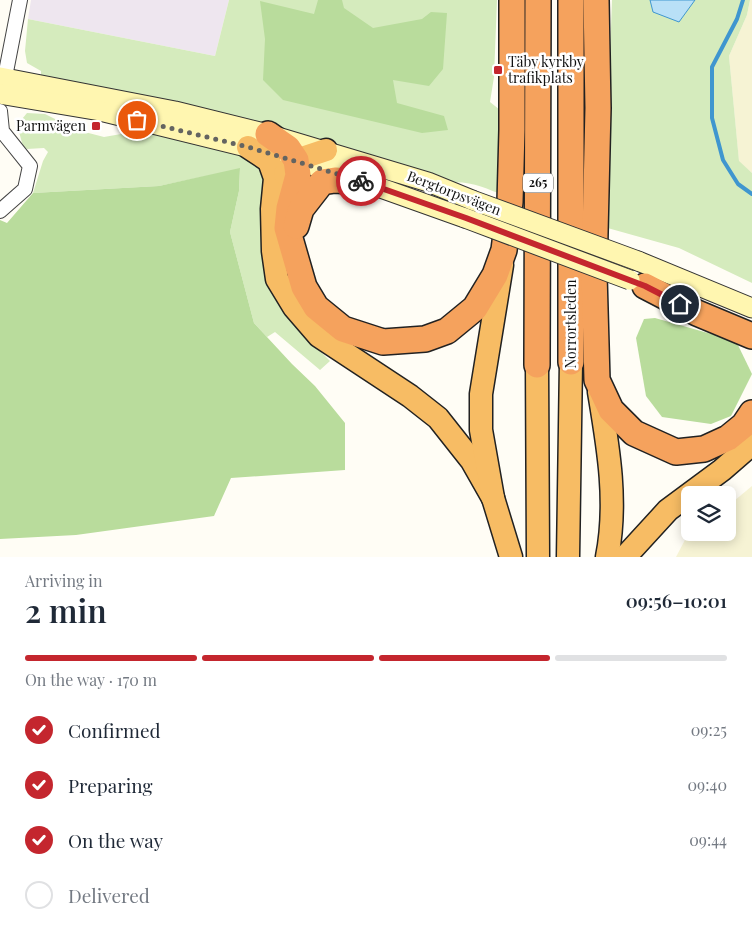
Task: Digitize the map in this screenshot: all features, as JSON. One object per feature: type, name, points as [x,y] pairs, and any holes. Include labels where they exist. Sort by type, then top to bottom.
[{"type":"highway","points":[[510,557],[493,498],[481,430],[481,394],[510,202],[512,0]]},
{"type":"highway","name":"265","points":[[538,0],[538,557]]},
{"type":"highway","name":"Norrortsleden","points":[[568,557],[571,362],[571,0]]},
{"type":"highway","points":[[596,0],[598,108],[594,274],[597,380],[610,468],[611,539],[608,557]]},
{"type":"highway","points":[[258,141],[288,148],[296,160],[298,175],[287,228],[294,256],[304,287],[316,307],[343,329],[383,342],[425,339],[447,331],[475,308],[495,275],[504,250]]},
{"type":"highway","points":[[258,141],[269,161],[275,178],[272,209],[273,251],[277,279],[294,307],[319,336],[410,396],[438,418],[472,461],[493,498]]},
{"type":"highway","points":[[272,209],[282,177],[296,160],[326,150]]},
{"type":"highway","points":[[294,256],[293,234],[302,209],[322,182],[335,180],[364,182]]},
{"type":"highway","points":[[637,283],[697,314],[752,336]]},
{"type":"highway","points":[[597,380],[612,410],[634,433],[676,452],[704,449],[728,438],[744,425],[752,413]]},
{"type":"highway","points":[[624,557],[668,510],[722,470],[752,444]]},
{"type":"main road","name":"Bergtorpsvägen","points":[[1,94],[175,111],[258,141],[326,150],[428,182],[472,200],[638,260],[752,308]]},
{"type":"main road","name":"Bergtorpsvägen","points":[[296,160],[466,218],[637,283],[752,330]]},
{"type":"street","points":[[0,211],[25,189],[30,166],[2,131],[1,94],[20,0]]},
{"type":"shaded area","points":[[31,0],[229,0],[215,56],[28,19]]},
{"type":"shaded area","points":[[750,0],[752,0],[752,173],[739,162],[729,56],[747,15]]},
{"type":"shaded area","points":[[752,486],[752,557],[676,557],[684,541],[736,541],[736,499]]},
{"type":"green space","points":[[229,0],[497,0],[494,77],[490,102],[500,110],[505,196],[477,185],[455,182],[447,183],[41,76],[41,71],[27,63],[25,51],[28,19],[215,56]]},
{"type":"green space","points":[[318,0],[342,0],[344,8],[373,28],[422,19],[431,12],[447,13],[443,69],[429,86],[393,80],[397,103],[444,116],[448,130],[422,133],[283,100],[263,80],[265,39],[260,1],[314,14]]},
{"type":"green space","points":[[612,0],[750,0],[747,15],[729,56],[739,161],[752,173],[752,283],[679,248],[604,227]]},
{"type":"green space","points":[[27,113],[45,114],[77,130],[104,137],[144,130],[240,155],[262,165],[284,306],[299,330],[330,361],[320,370],[275,332],[267,337],[254,323],[230,232],[239,191],[240,169],[159,186],[33,193],[43,161],[48,152],[44,148],[27,149],[23,146],[17,125]]},
{"type":"green space","points":[[240,168],[239,191],[230,232],[254,323],[315,386],[345,423],[345,470],[231,478],[214,516],[76,535],[0,539],[0,220],[7,223],[33,193],[159,186]]},
{"type":"green space","points":[[655,318],[736,341],[752,374],[731,416],[711,424],[662,417],[646,396],[636,338],[644,319]]},
{"type":"water","points":[[650,0],[695,0],[679,22],[653,12]]},
{"type":"waterway","points":[[743,0],[737,19],[712,67],[712,118],[723,160],[738,184],[752,194]]},
{"type":"way so far","points":[[137,120],[296,160],[361,181]]},
{"type":"place","name":"Täby kyrkby trafikplats","points":[[498,70]]},
{"type":"place","name":"Parmvägen","points":[[96,126]]},
{"type":"route","points":[[361,181],[466,218],[645,286],[680,304]]}]
